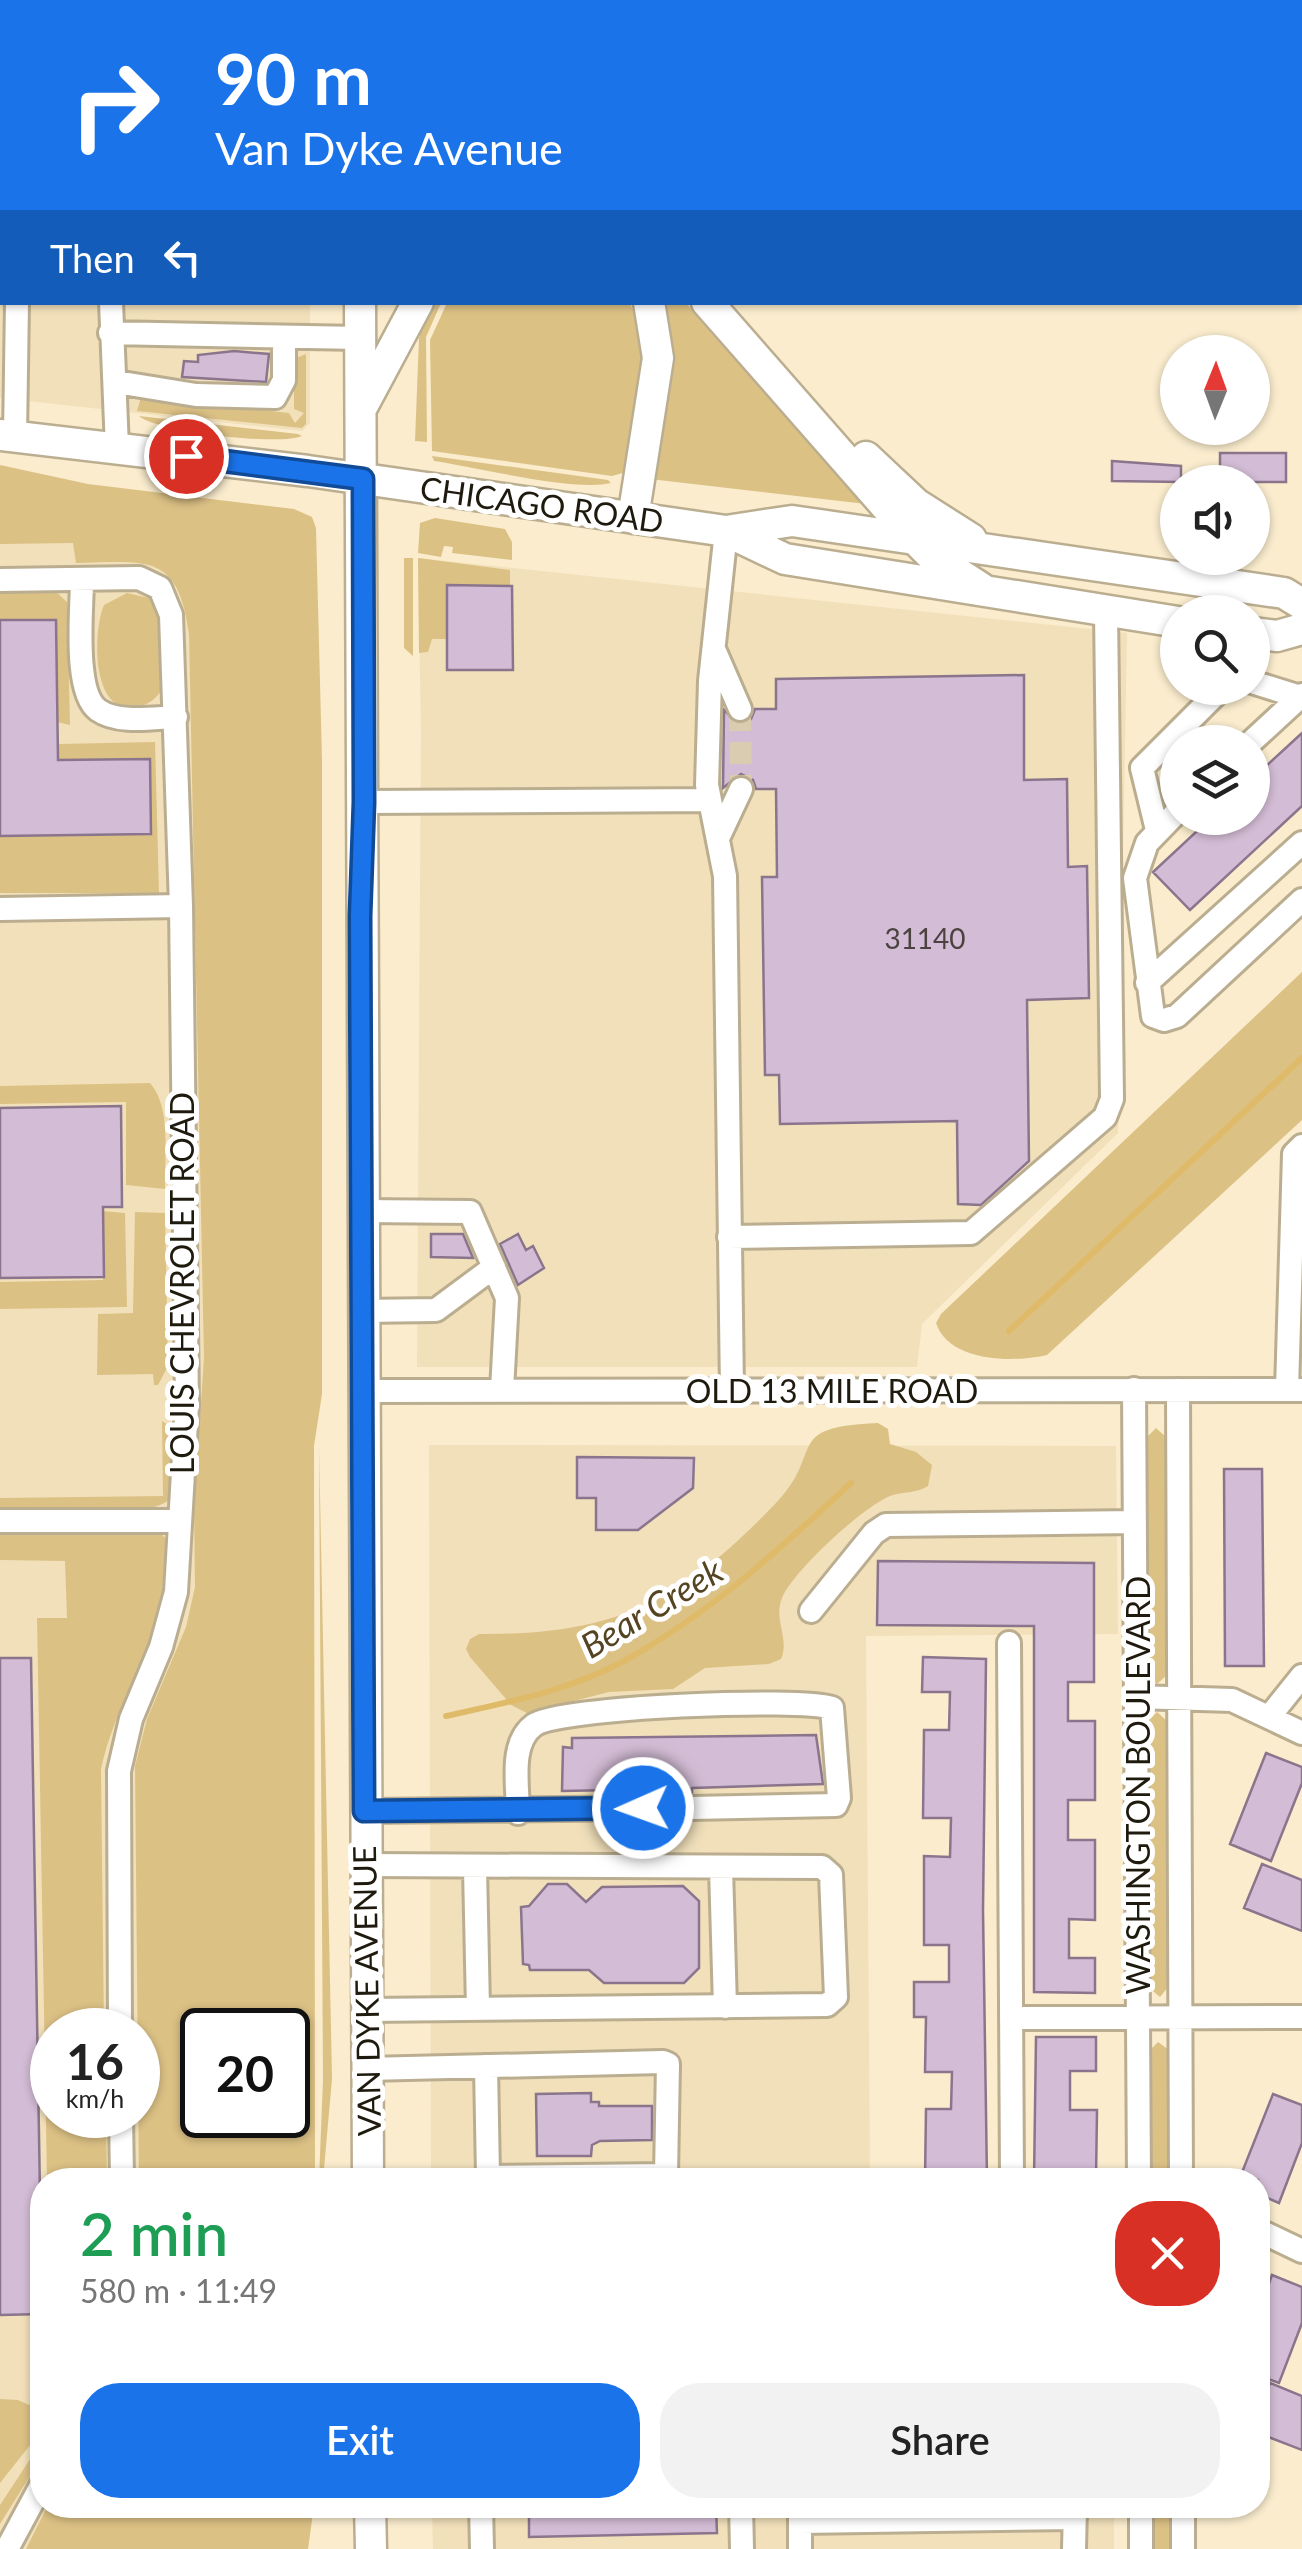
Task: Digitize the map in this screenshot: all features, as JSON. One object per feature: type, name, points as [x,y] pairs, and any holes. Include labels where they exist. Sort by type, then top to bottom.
[{"type":"main road","name":"VAN DYKE AVENUE","points":[[360,305],[364,802],[360,916],[361,1311],[368,2168]]},
{"type":"main road","points":[[361,408],[416,305]]},
{"type":"main road","points":[[633,518],[658,358],[649,305]]},
{"type":"main road","points":[[710,305],[913,537],[959,576],[992,594]]},
{"type":"main road","points":[[735,305],[905,495],[986,548]]},
{"type":"main road","name":"CHICAGO ROAD","points":[[8,436],[363,479],[726,531],[792,521],[1284,592],[1302,604]]},
{"type":"main road","name":"CHICAGO ROAD","points":[[726,531],[785,559],[1160,619]]},
{"type":"main road","points":[[1270,635],[1302,628]]},
{"type":"main road","points":[[370,2518],[371,2549]]},
{"type":"street","points":[[8,436],[18,305]]},
{"type":"street","points":[[111,305],[117,448]]},
{"type":"street","points":[[110,333],[360,338]]},
{"type":"street","points":[[116,382],[196,395],[275,396],[284,380],[284,338]]},
{"type":"street","points":[[726,531],[707,738],[710,800],[725,876],[732,1390]]},
{"type":"street","name":"LOUIS CHEVROLET ROAD","points":[[82,579],[139,578],[160,588],[170,615],[176,717],[187,1406],[176,1592],[170,1619],[131,1720],[119,1772],[120,2008]]},
{"type":"street","points":[[0,580],[82,579],[82,669],[87,695],[97,710],[122,718],[176,717]]},
{"type":"street","points":[[729,1238],[970,1234],[1105,1117],[1112,1099],[1106,611]]},
{"type":"street","points":[[714,649],[740,709]]},
{"type":"street","points":[[1270,687],[1301,696]]},
{"type":"street","points":[[1269,725],[1301,696]]},
{"type":"street","points":[[1157,830],[1142,768],[1205,705]]},
{"type":"street","points":[[719,836],[740,788]]},
{"type":"street","points":[[364,802],[710,800]]},
{"type":"street","points":[[1160,827],[1138,858],[1135,878],[1152,1016],[1164,1020],[1176,1016],[1302,900]]},
{"type":"street","points":[[1146,983],[1302,843]]},
{"type":"street","points":[[0,909],[181,906]]},
{"type":"street","points":[[1295,1390],[1294,1154],[1302,1146]]},
{"type":"street","points":[[361,1211],[470,1212],[507,1298],[502,1390]]},
{"type":"street","points":[[361,1311],[436,1310],[494,1267]]},
{"type":"street","name":"WASHINGTON BOULEVARD","points":[[1134,1389],[1139,2168]]},
{"type":"street","name":"WASHINGTON BOULEVARD","points":[[1178,1390],[1181,2168]]},
{"type":"street","name":"OLD 13 MILE ROAD","points":[[362,1391],[1295,1390]]},
{"type":"street","points":[[0,1521],[178,1520]]},
{"type":"street","points":[[811,1611],[874,1533],[886,1526],[1135,1522]]},
{"type":"street","points":[[1008,1643],[1012,2168]]},
{"type":"street","points":[[1269,1717],[1302,1676]]},
{"type":"street","points":[[1136,1697],[1232,1700],[1302,1733]]},
{"type":"street","points":[[518,1812],[518,1753],[521,1740],[535,1724],[615,1709],[832,1708],[837,1749],[836,1805],[692,1808]]},
{"type":"street","points":[[364,1811],[668,1808]]},
{"type":"street","points":[[366,1865],[828,1870],[836,1997],[826,2005],[366,2010]]},
{"type":"street","points":[[475,1868],[478,2009]]},
{"type":"street","points":[[721,1868],[725,2007]]},
{"type":"street","points":[[1011,2018],[1302,2016]]},
{"type":"street","points":[[367,2069],[668,2064],[666,2168]]},
{"type":"street","points":[[486,2066],[488,2168]]},
{"type":"street","points":[[121,2138],[122,2168]]},
{"type":"street","points":[[1270,2236],[1302,2252]]},
{"type":"street","points":[[7,2549],[30,2506]]},
{"type":"street","points":[[481,2518],[482,2549]]},
{"type":"street","points":[[741,2518],[742,2549]]},
{"type":"street","points":[[800,2518],[800,2549]]},
{"type":"street","points":[[1074,2549],[1075,2518]]},
{"type":"street","points":[[1140,2518],[1141,2549]]},
{"type":"street","points":[[1182,2518],[1183,2549]]},
{"type":"shaded area","points":[[0,305],[310,305],[310,423],[302,431],[0,398]]},
{"type":"shaded area","points":[[429,305],[440,305],[426,337],[427,442],[415,441],[419,338]]},
{"type":"shaded area","points":[[446,305],[631,305],[638,324],[643,366],[626,472],[612,476],[432,451],[430,340]]},
{"type":"shaded area","points":[[664,305],[688,305],[866,504],[650,479],[670,368]]},
{"type":"shaded area","points":[[306,354],[306,424],[302,428],[137,411],[141,397],[289,413],[295,423],[304,413],[294,409],[294,364],[296,358]]},
{"type":"shaded area","points":[[139,416],[302,436],[219,436],[169,427]]},
{"type":"shaded area","points":[[432,456],[611,483],[550,482],[434,461]]},
{"type":"shaded area","points":[[0,465],[88,484],[294,509],[312,517],[316,528],[322,760],[322,1394],[314,1446],[315,2168],[139,2168],[139,2138],[160,2138],[160,2008],[137,2008],[135,1766],[147,1719],[186,1627],[195,1587],[194,1507],[204,1358],[189,634],[177,588],[155,567],[122,562],[76,563],[73,543],[0,544]]},
{"type":"shaded area","points":[[0,480],[303,523],[314,1446],[315,2168],[30,2168],[30,2518],[312,2518],[308,2549],[0,2549]]},
{"type":"shaded area","points":[[435,518],[505,529],[512,542],[512,560],[452,553],[453,547],[444,546],[441,557],[418,553],[420,523]]},
{"type":"shaded area","points":[[404,558],[413,558],[413,656],[404,648]]},
{"type":"shaded area","points":[[418,558],[1127,633],[1118,1133],[922,1324],[917,1367],[417,1367],[421,732]]},
{"type":"shaded area","points":[[418,558],[510,570],[510,586],[447,585],[447,639],[432,639],[428,652],[419,653]]},
{"type":"shaded area","points":[[0,587],[51,587],[67,602],[70,725],[57,722],[0,620]]},
{"type":"shaded area","points":[[127,593],[153,599],[160,608],[165,667],[163,685],[155,698],[141,706],[125,707],[112,701],[104,688],[97,653],[104,605]]},
{"type":"shaded area","points":[[155,742],[159,893],[0,893],[0,836],[151,834],[58,760],[58,744]]},
{"type":"shaded area","points":[[1302,972],[1302,1120],[1047,1355],[1017,1359],[984,1357],[954,1346],[943,1336],[936,1323],[941,1314]]},
{"type":"shaded area","points":[[150,1083],[164,1119],[165,1189],[126,1185],[126,1102],[0,1104],[0,1086]]},
{"type":"shaded area","points":[[102,1211],[125,1213],[127,1307],[0,1309],[0,1282],[103,1280]]},
{"type":"shaded area","points":[[135,1212],[165,1213],[168,1366],[158,1385],[154,1385],[153,1374],[97,1375],[98,1314],[133,1313]]},
{"type":"shaded area","points":[[162,1421],[175,1435],[178,1455],[173,1497],[159,1506],[116,1515],[0,1516],[0,1498],[163,1496]]},
{"type":"shaded area","points":[[878,1423],[888,1429],[890,1444],[916,1452],[932,1465],[928,1486],[878,1502],[830,1541],[800,1572],[780,1606],[784,1644],[781,1659],[769,1664],[705,1668],[673,1689],[609,1692],[527,1713],[511,1705],[470,1657],[466,1649],[470,1639],[479,1634],[570,1628],[643,1606],[676,1588],[742,1537],[776,1503],[791,1485],[816,1436],[848,1425]]},
{"type":"shaded area","points":[[1156,1428],[1167,1438],[1167,1675],[1157,1684],[1147,1675],[1146,1438]]},
{"type":"shaded area","points":[[429,1445],[1116,1446],[1118,1634],[866,1636],[870,2168],[431,2168]]},
{"type":"shaded area","points":[[319,1446],[332,2079],[324,2168],[319,2168],[323,2080]]},
{"type":"shaded area","points":[[156,1530],[168,1540],[167,1574],[158,1617],[114,1725],[101,1769],[104,2008],[44,2008],[37,1618],[67,1618],[65,1561],[0,1560],[0,1532]]},
{"type":"shaded area","points":[[1157,1712],[1167,1721],[1168,1987],[1160,1997],[1148,1987],[1148,1721]]},
{"type":"shaded area","points":[[1158,2042],[1169,2050],[1171,2168],[1149,2168],[1149,2051]]},
{"type":"shaded area","points":[[46,2138],[106,2138],[107,2168],[47,2168]]},
{"type":"shaded area","points":[[0,2399],[18,2400],[30,2406],[30,2445],[0,2483]]},
{"type":"shaded area","points":[[30,2459],[30,2476],[0,2524],[0,2505]]},
{"type":"shaded area","points":[[42,2518],[312,2518],[308,2549],[26,2549]]},
{"type":"shaded area","points":[[432,2518],[1114,2518],[1114,2549],[433,2549]]},
{"type":"shaded area","points":[[1151,2518],[1171,2518],[1171,2549],[1151,2549]]},
{"type":"building","points":[[234,351],[269,354],[266,382],[182,377],[184,361],[198,362],[198,355]]},
{"type":"building","points":[[1220,453],[1286,453],[1286,482],[1270,482],[1270,465],[1220,465]]},
{"type":"building","points":[[1112,461],[1167,465],[1160,465],[1160,482],[1112,481]]},
{"type":"building","points":[[447,585],[512,586],[513,670],[447,670]]},
{"type":"building","points":[[0,620],[56,620],[58,760],[150,759],[151,834],[0,836]]},
{"type":"building","points":[[1024,675],[1024,780],[1067,779],[1068,867],[1087,866],[1089,998],[1027,1000],[1029,1161],[981,1205],[958,1204],[957,1121],[780,1124],[779,1075],[765,1075],[762,877],[777,877],[776,789],[756,789],[753,780],[741,774],[723,788],[724,710],[739,724],[751,719],[755,709],[776,709],[776,679]]},
{"type":"building","points":[[1302,733],[1302,806],[1190,910],[1153,872],[1193,835],[1270,835],[1270,762]]},
{"type":"building","points":[[121,1106],[122,1207],[103,1207],[104,1277],[0,1278],[0,1108]]},
{"type":"building","points":[[431,1234],[463,1234],[473,1258],[431,1257]]},
{"type":"building","points":[[518,1234],[526,1250],[533,1246],[544,1268],[518,1285],[500,1244]]},
{"type":"building","points":[[577,1457],[694,1458],[693,1488],[638,1530],[596,1530],[596,1498],[577,1498]]},
{"type":"building","points":[[1224,1469],[1262,1469],[1264,1666],[1225,1666]]},
{"type":"building","points":[[878,1561],[1094,1563],[1094,1682],[1068,1682],[1068,1721],[1095,1721],[1095,1800],[1068,1800],[1068,1840],[1095,1840],[1095,1920],[1069,1919],[1069,1958],[1095,1958],[1095,1993],[1034,1992],[1034,1626],[877,1625]]},
{"type":"building","points":[[923,1657],[986,1659],[983,1910],[987,2168],[925,2168],[926,2109],[951,2109],[952,2072],[925,2072],[926,2017],[914,2017],[914,1982],[949,1982],[949,1945],[924,1945],[924,1856],[950,1857],[951,1818],[923,1818],[924,1730],[949,1730],[950,1692],[922,1692]]},
{"type":"building","points":[[0,1658],[31,1658],[37,2008],[30,2008],[30,2138],[39,2138],[40,2168],[30,2168],[30,2314],[0,2315]]},
{"type":"building","points":[[816,1735],[823,1784],[692,1788],[692,1793],[679,1799],[668,1789],[562,1791],[563,1747],[572,1748],[572,1738]]},
{"type":"building","points":[[1266,1753],[1302,1767],[1302,1783],[1271,1861],[1230,1844]]},
{"type":"building","points":[[1262,1864],[1302,1880],[1302,1931],[1244,1908]]},
{"type":"building","points":[[548,1884],[567,1884],[586,1902],[602,1887],[683,1886],[699,1901],[699,1968],[684,1983],[604,1983],[589,1970],[530,1970],[529,1965],[523,1964],[521,1907],[529,1906]]},
{"type":"building","points":[[1036,2037],[1096,2037],[1096,2071],[1070,2071],[1070,2110],[1097,2110],[1096,2168],[1034,2168]]},
{"type":"building","points":[[591,2093],[591,2102],[599,2102],[599,2106],[652,2106],[652,2140],[600,2141],[592,2145],[591,2156],[537,2156],[536,2094]]},
{"type":"building","points":[[1273,2094],[1302,2105],[1302,2143],[1279,2203],[1270,2199],[1270,2168],[1244,2168]]},
{"type":"building","points":[[1272,2275],[1302,2287],[1302,2323],[1279,2383],[1270,2380]]},
{"type":"building","points":[[1270,2383],[1302,2396],[1302,2450],[1270,2438]]},
{"type":"building","points":[[529,2518],[716,2518],[717,2533],[529,2537]]},
{"type":"waterway","name":"Bear Creek","points":[[1009,1331],[1302,1058]]},
{"type":"waterway","name":"Bear Creek","points":[[446,1716],[558,1688],[601,1672],[654,1644],[770,1557],[851,1483]]},
{"type":"tunnel","points":[[740,709],[741,789]]},
{"type":"route","points":[[186,456],[363,479],[364,802],[360,916],[364,1811],[643,1808]]}]
